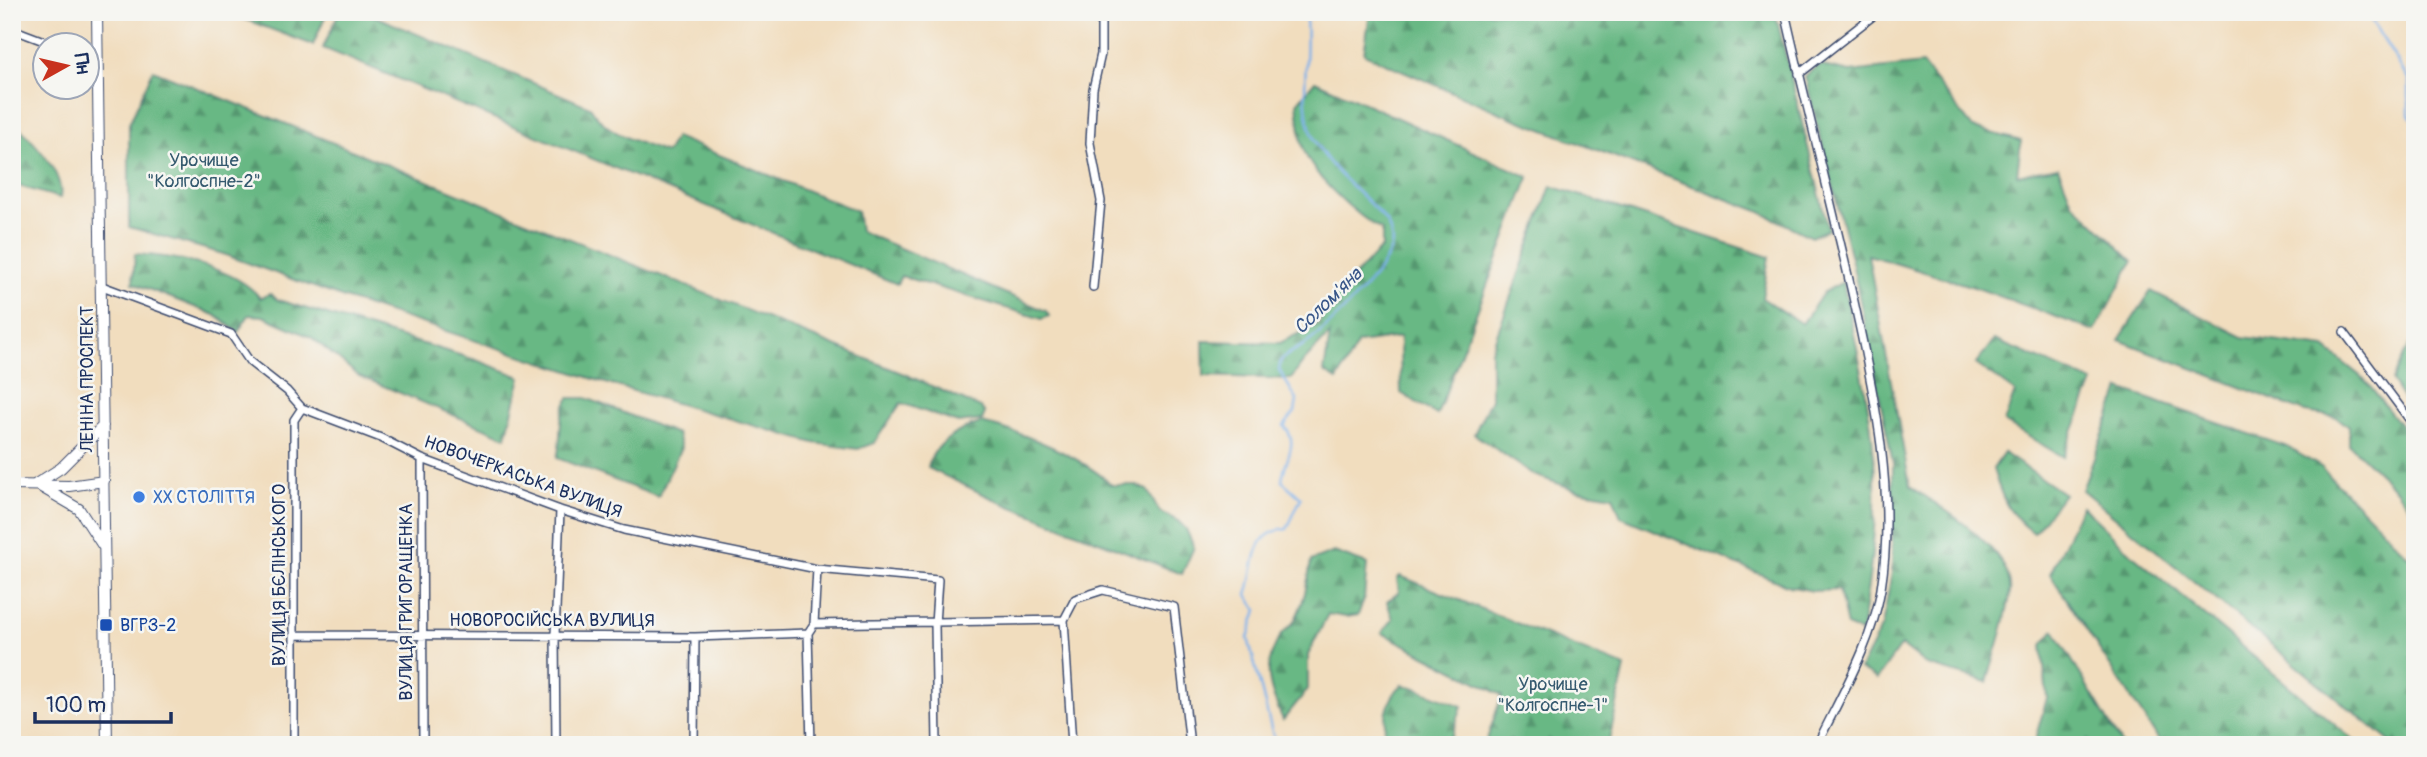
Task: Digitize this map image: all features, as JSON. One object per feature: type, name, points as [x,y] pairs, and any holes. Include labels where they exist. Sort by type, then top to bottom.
[{"type":"main road","name":"ЛЕНІНА ПРОСПЕКТ","points":[[95,32],[97,12]]},
{"type":"main road","name":"ЛЕНІНА ПРОСПЕКТ","points":[[94,102],[102,286],[107,745]]},
{"type":"main road","points":[[36,484],[61,468],[103,426]]},
{"type":"main road","points":[[12,485],[69,486],[104,481]]},
{"type":"main road","points":[[36,484],[79,509],[106,550]]},
{"type":"street","points":[[1093,287],[1101,201],[1090,143],[1093,89],[1101,54],[1101,12]]},
{"type":"street","points":[[1785,12],[1869,371],[1885,482],[1886,534],[1876,612],[1868,636],[1817,745]]},
{"type":"street","points":[[1799,74],[1878,12]]},
{"type":"street","points":[[12,29],[32,37]]},
{"type":"street","name":"НОВОЧЕРКАСЬКА ВУЛИЦЯ","points":[[102,286],[231,334],[250,362],[287,391],[302,408],[381,438],[422,459],[560,510],[624,530],[817,569],[938,580],[935,624]]},
{"type":"street","points":[[2344,331],[2415,427]]},
{"type":"street","name":"ВУЛИЦЯ БЄЛІНСЬКОГО","points":[[294,745],[294,421],[302,408]]},
{"type":"street","name":"ВУЛИЦЯ ГРИГОРАЩЕНКА","points":[[422,459],[423,745]]},
{"type":"street","points":[[556,745],[555,635],[560,510]]},
{"type":"street","points":[[811,745],[808,633],[814,624],[817,569]]},
{"type":"street","points":[[1072,745],[1064,621],[1076,599],[1103,590],[1174,607],[1190,745]]},
{"type":"street","points":[[814,624],[1064,621]]},
{"type":"street","points":[[935,624],[937,745]]},
{"type":"street","name":"НОВОРОСІЙСЬКА ВУЛИЦЯ","points":[[295,635],[695,637],[808,633]]},
{"type":"street","points":[[694,745],[695,637]]},
{"type":"green space","points":[[225,12],[327,12],[313,45]]},
{"type":"green space","points":[[339,12],[365,12],[590,107],[597,117],[614,131],[644,145],[666,153],[675,137],[857,211],[860,231],[1046,311],[1049,316],[1042,319],[901,276],[897,284],[323,48]]},
{"type":"green space","points":[[1370,12],[1775,12],[1828,229],[1811,237],[1761,212],[1510,117],[1364,54]]},
{"type":"green space","points":[[1922,64],[1973,128],[2021,141],[2017,175],[2058,167],[2072,202],[2133,261],[2095,331],[1977,288],[1868,255],[1910,486],[1973,531],[2001,561],[2008,577],[2010,593],[2006,615],[1987,682],[1927,665],[1901,645],[1877,679],[1860,669],[1882,626],[1892,572],[1893,463],[1853,266],[1805,76],[1819,65],[1850,72]]},
{"type":"green space","name":"Урочище \"Колгоспне-2\"","points":[[153,70],[909,376],[981,408],[985,413],[982,420],[958,423],[901,403],[874,443],[858,449],[814,443],[606,383],[347,299],[223,254],[129,227],[129,124]]},
{"type":"green space","points":[[1315,81],[1529,177],[1437,415],[1401,393],[1400,337],[1358,343],[1337,380],[1324,372],[1330,334],[1291,379],[1204,376],[1203,341],[1280,343],[1318,324],[1344,287],[1382,247],[1382,230],[1336,194],[1315,170],[1303,147],[1297,103]]},
{"type":"green space","points":[[12,120],[52,167],[60,188],[60,198],[12,184]]},
{"type":"green space","points":[[1551,186],[1769,257],[1762,298],[1802,324],[1824,292],[1843,282],[1874,453],[1874,536],[1861,633],[1847,626],[1839,590],[1813,591],[1789,586],[1621,517],[1613,496],[1577,490],[1534,475],[1474,434],[1491,399],[1491,351]]},
{"type":"green space","points":[[135,254],[167,257],[202,265],[236,278],[260,298],[270,294],[278,300],[476,360],[521,377],[506,437],[359,376],[311,337],[263,316],[249,315],[238,332],[215,315],[133,283]]},
{"type":"green space","points":[[2151,291],[2243,337],[2325,348],[2364,379],[2415,444],[2415,516],[2396,490],[2349,444],[2349,427],[2337,417],[2305,412],[2119,340]]},
{"type":"green space","points":[[1994,340],[2093,382],[2063,457],[2004,422],[2015,392],[1976,364]]},
{"type":"green space","points":[[2410,344],[2415,344],[2415,417],[2392,381]]},
{"type":"green space","points":[[2120,389],[2287,447],[2321,467],[2415,563],[2415,745],[2394,745],[2082,490]]},
{"type":"green space","points":[[569,398],[586,398],[677,434],[681,448],[658,497],[557,458],[562,413]]},
{"type":"green space","points":[[981,423],[1051,446],[1084,464],[1112,485],[1135,485],[1147,490],[1160,512],[1178,521],[1186,529],[1194,547],[1182,574],[1000,502],[928,468],[935,452],[948,439]]},
{"type":"green space","points":[[2004,453],[2064,494],[2034,533],[2007,506],[2000,490],[1993,469]]},
{"type":"green space","points":[[2082,506],[2134,556],[2359,745],[2162,745],[2050,574]]},
{"type":"green space","points":[[1334,552],[1367,564],[1364,599],[1358,615],[1346,617],[1328,614],[1308,655],[1308,689],[1283,720],[1269,677],[1271,656],[1282,634],[1293,623],[1300,609],[1311,561]]},
{"type":"green space","name":"Урочище \"Колгоспне-1\"","points":[[1400,576],[1625,667],[1608,745],[1485,745],[1502,695],[1382,633],[1393,619],[1387,602],[1399,592],[1397,579]]},
{"type":"green space","points":[[2054,630],[2122,745],[2037,745],[2036,736],[2047,698],[2042,645]]},
{"type":"green space","name":"Урочище \"Колгоспне-1\"","points":[[1402,685],[1462,706],[1451,737],[1452,745],[1385,745],[1389,704]]},
{"type":"waterway","name":"Солом'яна","points":[[1283,745],[1278,744],[1272,732],[1248,638],[1257,610],[1247,595],[1260,544],[1266,537],[1287,529],[1301,498],[1282,481],[1291,446],[1289,432],[1284,426],[1295,412],[1297,400],[1279,370],[1281,360],[1316,336],[1355,298],[1387,258],[1392,243],[1390,230],[1383,217],[1335,169],[1314,138],[1306,107],[1305,12]]},
{"type":"waterway","points":[[2366,12],[2409,80],[2409,115],[2415,121]]},
{"type":"place","name":"ХХ СТОЛІТТЯ","points":[[139,497]]},
{"type":"place","name":"ВГРЗ-2","points":[[106,625]]}]
